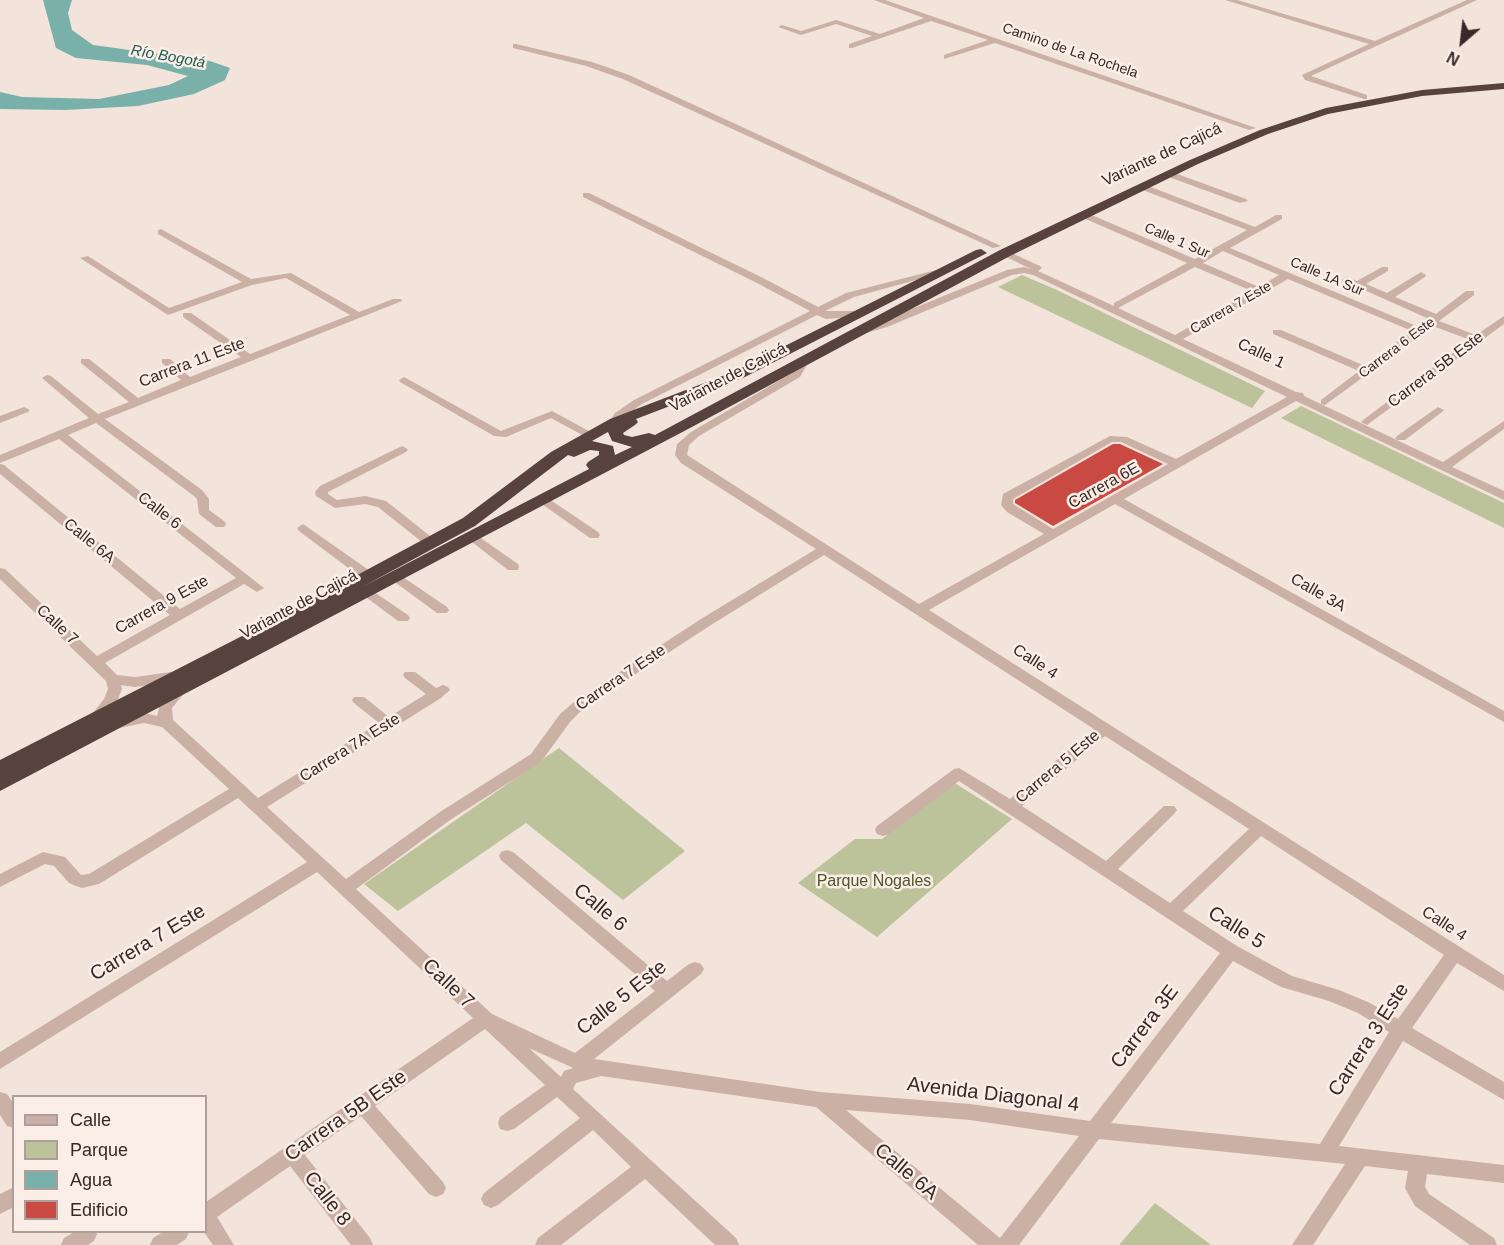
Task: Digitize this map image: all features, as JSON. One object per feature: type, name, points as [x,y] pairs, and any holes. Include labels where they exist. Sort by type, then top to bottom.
[{"type":"highway","name":"Variante de Cajicá","points":[[0,769],[189,670],[368,584],[397,577],[861,332],[1000,250],[1252,128],[1315,108],[1364,97],[1413,89],[1504,81]]},
{"type":"highway","name":"Variante de Cajicá","points":[[0,784],[179,692],[368,584],[431,543],[469,522],[527,477],[590,435],[615,422],[738,375],[942,271],[1084,215],[1264,132],[1326,111],[1422,93],[1504,86]]},
{"type":"highway","points":[[658,407],[618,428],[614,435],[616,438],[632,442],[686,425]]},
{"type":"highway","points":[[527,477],[548,471],[582,447],[595,445],[607,449],[607,457],[566,479],[560,490]]},
{"type":"street","name":"Camino de La Rochela","points":[[878,0],[1252,128]]},
{"type":"street","points":[[1229,0],[1373,43]]},
{"type":"street","points":[[1364,97],[1306,76],[1311,71],[1473,0]]},
{"type":"street","points":[[852,46],[931,18]]},
{"type":"street","points":[[782,27],[801,33],[836,22],[879,36]]},
{"type":"street","points":[[947,57],[994,40]]},
{"type":"street","name":"Calle 1","points":[[516,46],[589,64],[626,76],[1118,305],[1178,338]]},
{"type":"street","points":[[1302,69],[1311,71]]},
{"type":"street","points":[[1169,174],[1243,201]]},
{"type":"street","points":[[1143,187],[1255,230]]},
{"type":"street","points":[[586,195],[821,313],[861,314]]},
{"type":"street","name":"Calle 1 Sur","points":[[1084,215],[1260,291]]},
{"type":"street","points":[[1118,305],[1279,217]]},
{"type":"street","points":[[161,232],[250,282]]},
{"type":"street","name":"Calle 1A Sur","points":[[1223,248],[1420,330]]},
{"type":"street","points":[[85,258],[168,312],[250,282],[287,275],[357,316]]},
{"type":"street","points":[[1359,284],[1385,269]]},
{"type":"street","name":"Calle 1","points":[[861,332],[1010,272],[1024,270],[1036,273],[1448,464],[1504,486]]},
{"type":"street","points":[[615,422],[619,415],[638,402],[821,313],[850,295],[942,271]]},
{"type":"street","name":"Carrera 7 Este","points":[[1178,338],[1287,275]]},
{"type":"street","points":[[1388,297],[1421,275]]},
{"type":"street","points":[[1347,280],[1478,339]]},
{"type":"street","name":"Carrera 6 Este","points":[[1325,402],[1470,293]]},
{"type":"street","name":"Carrera 11 Este","points":[[0,459],[136,402],[397,301]]},
{"type":"street","points":[[210,305],[187,315],[249,358]]},
{"type":"street","points":[[820,334],[821,313]]},
{"type":"street","name":"Carrera 5B Este","points":[[1367,422],[1504,319]]},
{"type":"street","name":"Calle 1","points":[[1277,332],[1367,371]]},
{"type":"street","points":[[86,361],[136,402]]},
{"type":"street","name":"Calle 4","points":[[804,361],[796,375],[683,444],[681,455],[685,460],[1504,984]]},
{"type":"street","points":[[166,362],[189,381]]},
{"type":"street","points":[[47,378],[96,418],[198,493],[203,499],[203,511],[220,524]]},
{"type":"street","points":[[404,380],[498,434],[552,414],[590,435]]},
{"type":"street","name":"Calle 1","points":[[1303,397],[1325,402],[1401,438],[1504,496]]},
{"type":"street","name":"Carrera 6E","points":[[924,612],[1053,534],[1119,501],[1177,464],[1303,397]]},
{"type":"street","name":"Carrera 6E","points":[[924,612],[1303,397]]},
{"type":"street","points":[[0,420],[24,410]]},
{"type":"street","points":[[1401,438],[1438,410]]},
{"type":"street","points":[[1448,464],[1504,424]]},
{"type":"street","name":"Calle 6","points":[[60,434],[257,588]]},
{"type":"street","points":[[1053,534],[1011,509],[1007,505],[1006,497],[1110,439],[1123,439],[1177,464]]},
{"type":"street","points":[[402,450],[324,489],[321,492],[322,496],[335,504],[364,501],[382,504],[431,543]]},
{"type":"street","name":"Calle 6A","points":[[0,468],[179,615]]},
{"type":"street","points":[[543,499],[594,535]]},
{"type":"street","name":"Calle 3A","points":[[1119,501],[1504,717]]},
{"type":"street","points":[[303,528],[368,584],[403,618]]},
{"type":"street","points":[[472,536],[513,567]]},
{"type":"street","name":"Carrera 7 Este","points":[[345,888],[445,816],[536,758],[565,718],[580,704],[706,622],[825,549]]},
{"type":"street","name":"Calle 7","points":[[0,572],[113,679]]},
{"type":"street","points":[[397,577],[442,610]]},
{"type":"street","name":"Carrera 9 Este","points":[[96,662],[244,578]]},
{"type":"street","points":[[88,723],[102,713],[111,701],[115,689],[113,679],[147,682],[173,677],[189,670]]},
{"type":"street","name":"Carrera 7A Este","points":[[257,806],[440,692],[410,675]]},
{"type":"street","points":[[167,723],[164,716],[165,707],[179,692]]},
{"type":"street","points":[[359,700],[388,724]]},
{"type":"street","points":[[117,723],[144,718],[167,723]]},
{"type":"street","name":"Calle 7","points":[[167,723],[729,1245]]},
{"type":"street","name":"Carrera 5 Este","points":[[1011,807],[1105,728]]},
{"type":"street","name":"Calle 5","points":[[883,830],[959,773],[1231,951],[1287,982],[1333,995],[1364,1008],[1401,1028],[1504,1092]]},
{"type":"street","points":[[0,881],[43,858],[59,861],[75,879],[82,882],[93,880],[239,790]]},
{"type":"street","points":[[1108,869],[1169,810]]},
{"type":"street","points":[[1172,911],[1260,828]]},
{"type":"street","name":"Calle 6","points":[[507,856],[667,992]]},
{"type":"street","name":"Carrera 7 Este","points":[[0,1061],[318,863]]},
{"type":"street","name":"Carrera 3E","points":[[1007,1245],[1231,951]]},
{"type":"street","name":"Carrera 3 Este","points":[[1324,1154],[1401,1028],[1455,953]]},
{"type":"street","name":"Calle 5 Este","points":[[577,1062],[695,969]]},
{"type":"street","name":"Carrera 5B Este","points":[[207,1212],[486,1019]]},
{"type":"street","name":"Avenida Diagonal 4","points":[[486,1019],[577,1062],[600,1068],[820,1100],[970,1112],[1095,1130],[1504,1174]]},
{"type":"street","points":[[507,1123],[560,1088],[570,1077],[600,1068]]},
{"type":"street","points":[[0,1100],[12,1117]]},
{"type":"street","name":"Calle 6A","points":[[820,1100],[993,1245]]},
{"type":"street","points":[[363,1105],[436,1188]]},
{"type":"street","points":[[491,1199],[593,1119]]},
{"type":"street","name":"Calle 8","points":[[292,1154],[363,1245]]},
{"type":"street","points":[[1302,1245],[1359,1159]]},
{"type":"street","points":[[1419,1165],[1415,1188],[1422,1200],[1487,1245]]},
{"type":"street","points":[[545,1245],[646,1167]]},
{"type":"street","points":[[207,1220],[224,1245]]},
{"type":"street","points":[[160,1245],[178,1233]]},
{"type":"green space","points":[[1022,275],[1265,391],[1252,408],[998,287]]},
{"type":"green space","points":[[1301,406],[1504,503],[1504,528],[1281,418]]},
{"type":"green space","points":[[559,748],[685,851],[623,900],[526,823],[398,911],[364,884]]},
{"type":"green space","name":"Parque Nogales","points":[[953,782],[1012,819],[877,937],[798,883],[855,839],[882,839]]},
{"type":"green space","points":[[1155,1203],[1211,1245],[1119,1245]]},
{"type":"water","name":"Río Bogotá","points":[[43,0],[72,0],[68,13],[72,30],[93,45],[210,61],[230,68],[225,80],[194,94],[138,106],[65,110],[0,109],[0,92],[22,97],[99,99],[169,85],[188,76],[147,65],[76,58],[56,48]]},
{"type":"building","points":[[1113,444],[1120,444],[1163,464],[1053,526],[1015,503],[1015,500]]}]
